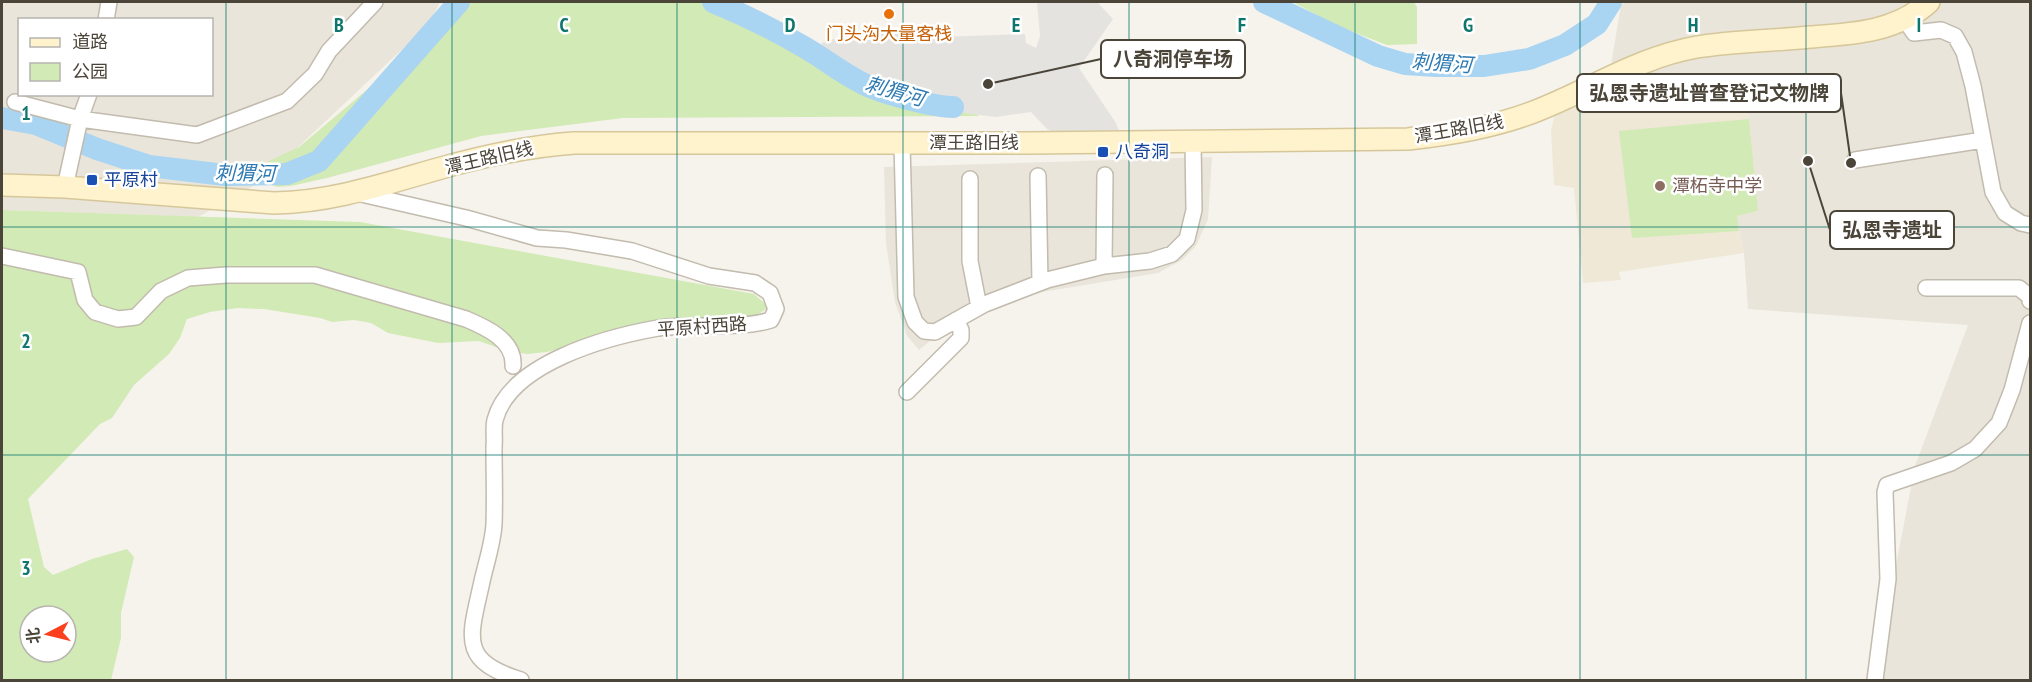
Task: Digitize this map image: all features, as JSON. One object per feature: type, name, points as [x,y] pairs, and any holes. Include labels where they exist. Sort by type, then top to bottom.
[{"type":"main road","name":"潭王路旧线","points":[[2,185],[65,187],[274,203],[301,202],[354,193],[476,159],[541,146],[574,143],[902,144],[1408,139],[1466,131],[1538,110],[1611,76],[1673,53],[1705,46],[1852,34],[1874,30],[1905,20],[1929,2]]},
{"type":"street","points":[[106,18],[109,2]]},
{"type":"street","points":[[15,102],[80,119],[197,135],[287,101],[315,74],[329,51],[375,2]]},
{"type":"street","points":[[1905,20],[1914,33],[1941,30],[1955,36],[1964,52],[1993,192],[2005,213],[2021,223],[2031,225]]},
{"type":"street","points":[[65,187],[80,119],[88,96]]},
{"type":"street","points":[[1854,160],[1983,140]]},
{"type":"street","points":[[902,144],[906,297],[915,322],[924,331],[935,332],[979,308],[1040,283],[1104,266],[1150,261],[1172,254],[1187,239],[1194,210],[1193,141]]},
{"type":"street","points":[[1104,266],[1105,175]]},
{"type":"street","points":[[1038,176],[1040,283]]},
{"type":"street","points":[[970,178],[970,261],[979,308]]},
{"type":"street","name":"平原村西路","points":[[354,193],[466,218],[537,238],[566,240],[632,251],[709,276],[755,283],[770,293],[776,309],[771,320],[758,324],[658,328],[615,338],[570,353],[537,369],[515,386],[502,403],[495,421],[494,526],[472,625],[472,644],[483,662],[496,673],[520,681]]},
{"type":"street","points":[[2,256],[78,272],[85,300],[95,312],[118,320],[136,317],[161,291],[188,278],[226,275],[315,274],[483,326],[501,338],[514,358],[513,366]]},
{"type":"street","points":[[1926,288],[2019,288],[2030,297],[2031,301]]},
{"type":"street","points":[[907,393],[961,338],[962,330],[956,320]]},
{"type":"street","points":[[1875,681],[1888,579],[1885,503],[1887,485],[1951,463],[1975,448],[1999,423],[2012,390],[2031,323]]},
{"type":"shaded area","points":[[2,2],[440,2],[429,24],[262,181],[198,217],[2,210]]},
{"type":"shaded area","points":[[1037,2],[1097,2],[1113,19],[1079,68],[1116,123],[1121,136],[1062,136],[1047,129],[1031,112],[996,117],[964,113],[953,102],[814,64],[816,47],[827,40],[924,27],[938,37],[1025,34],[1026,43],[1036,48],[1040,36]]},
{"type":"shaded area","points":[[1626,2],[2030,2],[2030,680],[1882,680],[1888,607],[1915,466],[1968,325],[1748,309],[1744,253],[1736,216],[1758,211],[1684,113],[1683,93],[1609,102],[1607,89],[1621,5]]},
{"type":"shaded area","name":"潭柘寺中学","points":[[1607,89],[1610,102],[1683,92],[1685,113],[1748,105],[1758,211],[1736,216],[1744,253],[1619,272],[1621,280],[1583,283],[1574,188],[1554,185],[1551,131],[1555,113]]},
{"type":"shaded area","points":[[1212,157],[1208,219],[1196,246],[1182,260],[1158,273],[1042,292],[977,313],[941,332],[919,350],[907,336],[895,302],[886,243],[884,167]]},
{"type":"green space","points":[[445,2],[709,2],[705,10],[755,27],[803,54],[847,73],[946,94],[979,116],[623,118],[481,136],[291,186],[277,187],[262,181],[260,165],[299,147],[388,72]]},
{"type":"green space","points":[[1293,2],[1414,2],[1417,7],[1417,44],[1387,45],[1335,25]]},
{"type":"green space","points":[[1749,119],[1758,211],[1737,216],[1739,231],[1632,238],[1619,131]]},
{"type":"green space","points":[[2,210],[360,222],[754,294],[769,307],[757,315],[606,336],[547,352],[527,354],[504,350],[479,341],[438,343],[388,333],[371,323],[354,320],[332,322],[264,309],[237,308],[210,312],[187,319],[180,338],[169,354],[134,385],[112,418],[100,424],[28,499],[44,567],[53,575],[92,559],[127,549],[134,557],[121,613],[121,638],[111,680],[2,680]]},
{"type":"waterway","name":"刺猬河","points":[[2,118],[36,124],[97,149],[149,166],[225,175],[287,174],[319,161],[459,2]]},
{"type":"waterway","name":"刺猬河","points":[[713,2],[782,35],[872,88],[921,102],[953,107]]},
{"type":"waterway","name":"刺猬河","points":[[1264,2],[1378,56],[1405,64],[1436,66],[1484,66],[1529,59],[1565,45],[1597,24],[1611,2]]},
{"type":"place","name":"门头沟大量客栈","points":[[889,14]]},
{"type":"place","name":"八奇洞停车场","points":[[988,84]]},
{"type":"place","name":"八奇洞","points":[[1103,152]]},
{"type":"place","name":"弘恩寺遗址","points":[[1808,161]]},
{"type":"place","name":"弘恩寺遗址普查登记文物牌","points":[[1851,163]]},
{"type":"place","name":"平原村","points":[[92,180]]},
{"type":"place","name":"潭柘寺中学","points":[[1660,186]]}]
